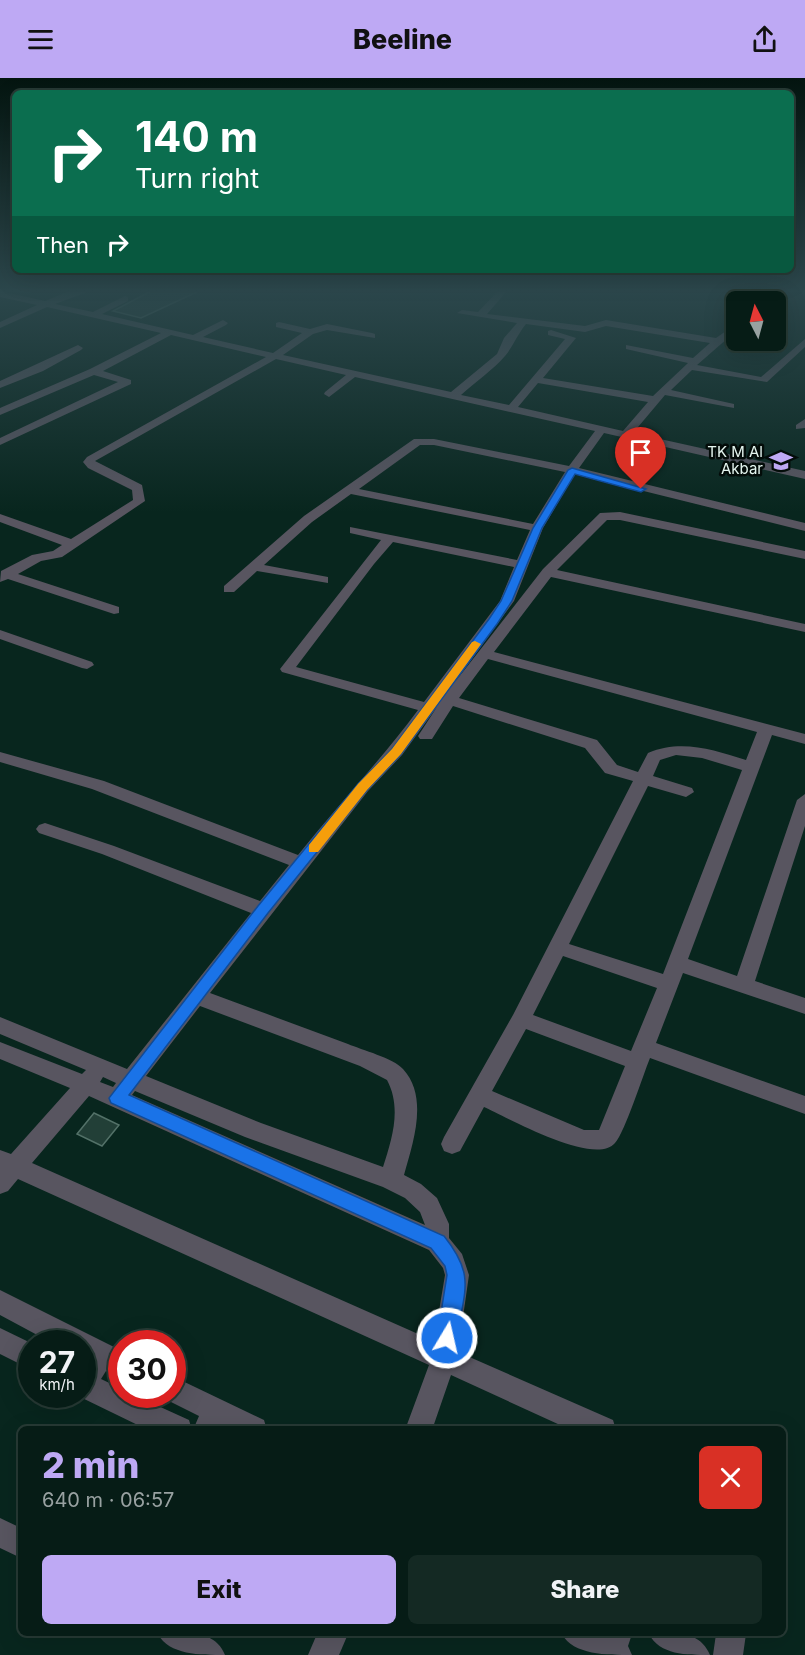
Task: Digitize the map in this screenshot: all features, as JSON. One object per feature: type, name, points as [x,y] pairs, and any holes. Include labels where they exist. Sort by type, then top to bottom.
[{"type":"street","points":[[0,385],[47,365]]},
{"type":"street","points":[[0,412],[106,365]]},
{"type":"street","points":[[5,571],[37,558],[55,555],[139,501],[138,488],[92,466],[89,462],[91,459],[261,365]]},
{"type":"street","points":[[316,365],[805,475]]},
{"type":"street","points":[[453,396],[490,365]]},
{"type":"street","points":[[511,409],[550,365]]},
{"type":"street","points":[[625,435],[663,391],[694,365]]},
{"type":"street","points":[[698,365],[763,380],[780,365]]},
{"type":"street","points":[[0,442],[127,382],[94,371]]},
{"type":"street","points":[[329,394],[354,373]]},
{"type":"street","points":[[538,380],[655,400]]},
{"type":"street","points":[[663,391],[730,406]]},
{"type":"street","points":[[42,394],[78,406]]},
{"type":"street","points":[[117,1098],[263,910],[362,787],[396,751],[507,601],[537,528],[572,470],[601,430]]},
{"type":"street","points":[[229,589],[256,567],[283,540],[348,490],[412,445],[424,440],[572,470],[805,527]]},
{"type":"street","points":[[348,490],[537,528]]},
{"type":"street","points":[[426,736],[449,700],[548,572],[602,518],[610,515],[805,555]]},
{"type":"street","points":[[0,518],[71,544]]},
{"type":"street","points":[[354,531],[522,565]]},
{"type":"street","points":[[389,539],[369,561],[287,669],[427,708]]},
{"type":"street","points":[[256,567],[323,580]]},
{"type":"street","points":[[5,571],[114,610]]},
{"type":"street","points":[[548,572],[805,628]]},
{"type":"street","points":[[0,634],[87,665]]},
{"type":"street","points":[[485,654],[805,739]]},
{"type":"street","points":[[449,700],[591,744],[611,769],[686,792]]},
{"type":"street","points":[[479,1095],[583,1140],[602,1141],[608,1136],[669,984],[766,729]]},
{"type":"street","points":[[452,1144],[521,1020],[641,778],[654,757],[672,749],[751,767]]},
{"type":"street","points":[[0,757],[98,785],[302,863]]},
{"type":"street","points":[[744,985],[805,800]]},
{"type":"street","points":[[45,829],[108,850],[263,910]]},
{"type":"street","points":[[557,947],[669,984]]},
{"type":"street","points":[[677,963],[805,1006]]},
{"type":"street","points":[[195,996],[367,1060],[395,1074],[406,1104],[404,1130],[391,1180]]},
{"type":"street","points":[[521,1020],[805,1105]]},
{"type":"street","points":[[0,1025],[253,1130],[391,1180],[414,1191],[429,1205],[436,1224],[437,1242]]},
{"type":"street","points":[[24,1035],[4,1052],[117,1098],[437,1242],[453,1262],[457,1275],[444,1359],[419,1426]]},
{"type":"street","points":[[100,1066],[5,1170],[594,1426]]},
{"type":"street","points":[[0,1302],[54,1330]]},
{"type":"street","points":[[0,1341],[18,1350]]},
{"type":"street","points":[[96,1390],[170,1426]]},
{"type":"street","points":[[186,1400],[211,1420],[237,1426]]},
{"type":"street","points":[[0,1532],[18,1542]]},
{"type":"street","points":[[177,1636],[210,1655]]},
{"type":"street","points":[[323,1655],[332,1636]]},
{"type":"street","points":[[583,1636],[615,1647]]},
{"type":"street","points":[[667,1636],[695,1655]]},
{"type":"street","points":[[728,1655],[731,1636]]},
{"type":"building","points":[[94,1113],[119,1125],[102,1146],[77,1134]]},
{"type":"slow traffic","points":[[313,848],[362,787],[396,751],[475,644]]},
{"type":"place","name":"TK M Al Akbar","points":[[781,461]]},
{"type":"route","points":[[447,1338],[457,1275],[453,1262],[437,1242],[117,1098],[263,910],[362,787],[396,751],[493,621],[507,601],[537,528],[572,470],[641,489]]}]
